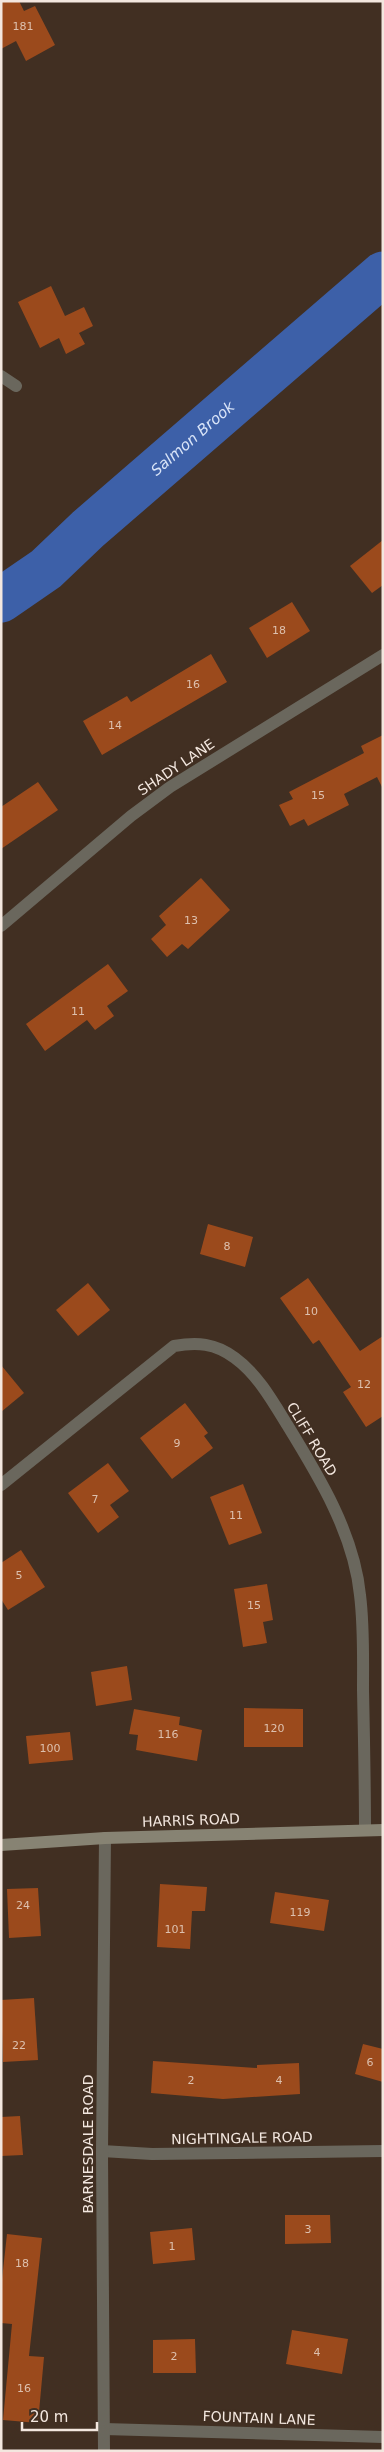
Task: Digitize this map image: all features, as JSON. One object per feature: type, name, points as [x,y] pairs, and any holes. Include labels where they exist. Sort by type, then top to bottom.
[{"type":"street","points":[[1,376],[16,386]]},
{"type":"street","name":"SHADY LANE","points":[[1,926],[131,816],[170,787],[383,655]]},
{"type":"street","name":"CLIFF ROAD","points":[[1,1485],[174,1346],[196,1342],[214,1347],[234,1357],[250,1371],[278,1410],[327,1493],[354,1561],[360,1594],[363,1630],[365,1830]]},
{"type":"street","name":"HARRIS ROAD","points":[[1,1845],[105,1838],[383,1830]]},
{"type":"street","name":"BARNESDALE ROAD","points":[[104,2451],[102,2151],[105,1838]]},
{"type":"street","name":"NIGHTINGALE ROAD","points":[[102,2151],[152,2154],[383,2151]]},
{"type":"street","name":"FOUNTAIN LANE","points":[[104,2429],[383,2437]]},
{"type":"building","points":[[1,1],[19,1],[24,11],[35,6],[55,45],[26,61],[16,41],[1,49]]},
{"type":"building","points":[[51,286],[65,316],[84,307],[93,326],[79,333],[85,344],[66,354],[59,338],[40,348],[18,302]]},
{"type":"building","points":[[383,540],[383,585],[372,593],[350,566]]},
{"type":"building","points":[[292,602],[310,631],[267,658],[249,628]]},
{"type":"building","points":[[211,654],[227,682],[102,755],[83,721],[127,696],[131,702]]},
{"type":"building","points":[[383,735],[383,789],[377,777],[344,794],[349,805],[308,826],[304,819],[290,826],[279,805],[293,799],[289,792],[364,753],[361,746]]},
{"type":"building","points":[[38,782],[58,810],[1,849],[1,807]]},
{"type":"building","points":[[201,878],[230,910],[188,949],[182,944],[167,957],[151,939],[166,925],[159,916]]},
{"type":"building","points":[[108,964],[128,991],[107,1006],[114,1016],[95,1030],[87,1020],[45,1051],[26,1024]]},
{"type":"building","points":[[208,1224],[253,1237],[245,1267],[200,1254]]},
{"type":"building","points":[[308,1278],[360,1351],[383,1336],[383,1416],[366,1427],[343,1392],[351,1387],[319,1340],[313,1344],[280,1298]]},
{"type":"building","points":[[88,1283],[110,1310],[78,1336],[56,1310]]},
{"type":"building","points":[[1,1365],[24,1393],[1,1412]]},
{"type":"building","points":[[185,1403],[208,1433],[204,1436],[213,1448],[172,1479],[140,1438]]},
{"type":"building","points":[[108,1463],[129,1491],[110,1505],[119,1517],[98,1533],[68,1493]]},
{"type":"building","points":[[243,1484],[262,1533],[229,1545],[210,1497]]},
{"type":"building","points":[[21,1550],[45,1587],[8,1610],[1,1599],[1,1563]]},
{"type":"building","points":[[267,1584],[273,1620],[263,1622],[267,1643],[243,1647],[234,1589]]},
{"type":"building","points":[[127,1666],[132,1700],[96,1706],[91,1672]]},
{"type":"building","points":[[244,1708],[303,1709],[303,1747],[244,1747]]},
{"type":"building","points":[[134,1709],[180,1717],[179,1725],[202,1730],[197,1761],[136,1750],[138,1735],[129,1734]]},
{"type":"building","points":[[70,1732],[73,1760],[29,1764],[26,1736]]},
{"type":"building","points":[[160,1884],[207,1887],[205,1911],[192,1911],[190,1949],[157,1947]]},
{"type":"building","points":[[38,1888],[41,1936],[9,1938],[7,1889]]},
{"type":"building","points":[[275,1892],[329,1900],[324,1931],[270,1923]]},
{"type":"building","points":[[34,1998],[38,2060],[3,2062],[1,2000]]},
{"type":"building","points":[[363,2044],[383,2049],[383,2082],[355,2074]]},
{"type":"building","points":[[153,2061],[257,2068],[257,2065],[299,2063],[300,2094],[223,2099],[151,2093]]},
{"type":"building","points":[[20,2116],[23,2155],[1,2156],[1,2117]]},
{"type":"building","points":[[285,2215],[330,2215],[331,2243],[285,2244]]},
{"type":"building","points":[[192,2228],[195,2260],[153,2264],[150,2232]]},
{"type":"building","points":[[7,2234],[42,2238],[29,2356],[44,2357],[38,2423],[3,2420],[12,2324],[1,2323],[1,2288]]},
{"type":"building","points":[[292,2330],[348,2339],[342,2374],[286,2364]]},
{"type":"building","points":[[195,2339],[196,2373],[153,2373],[153,2340]]},
{"type":"waterway","name":"Salmon Brook","points":[[1,600],[46,569],[88,529],[383,274]]}]
